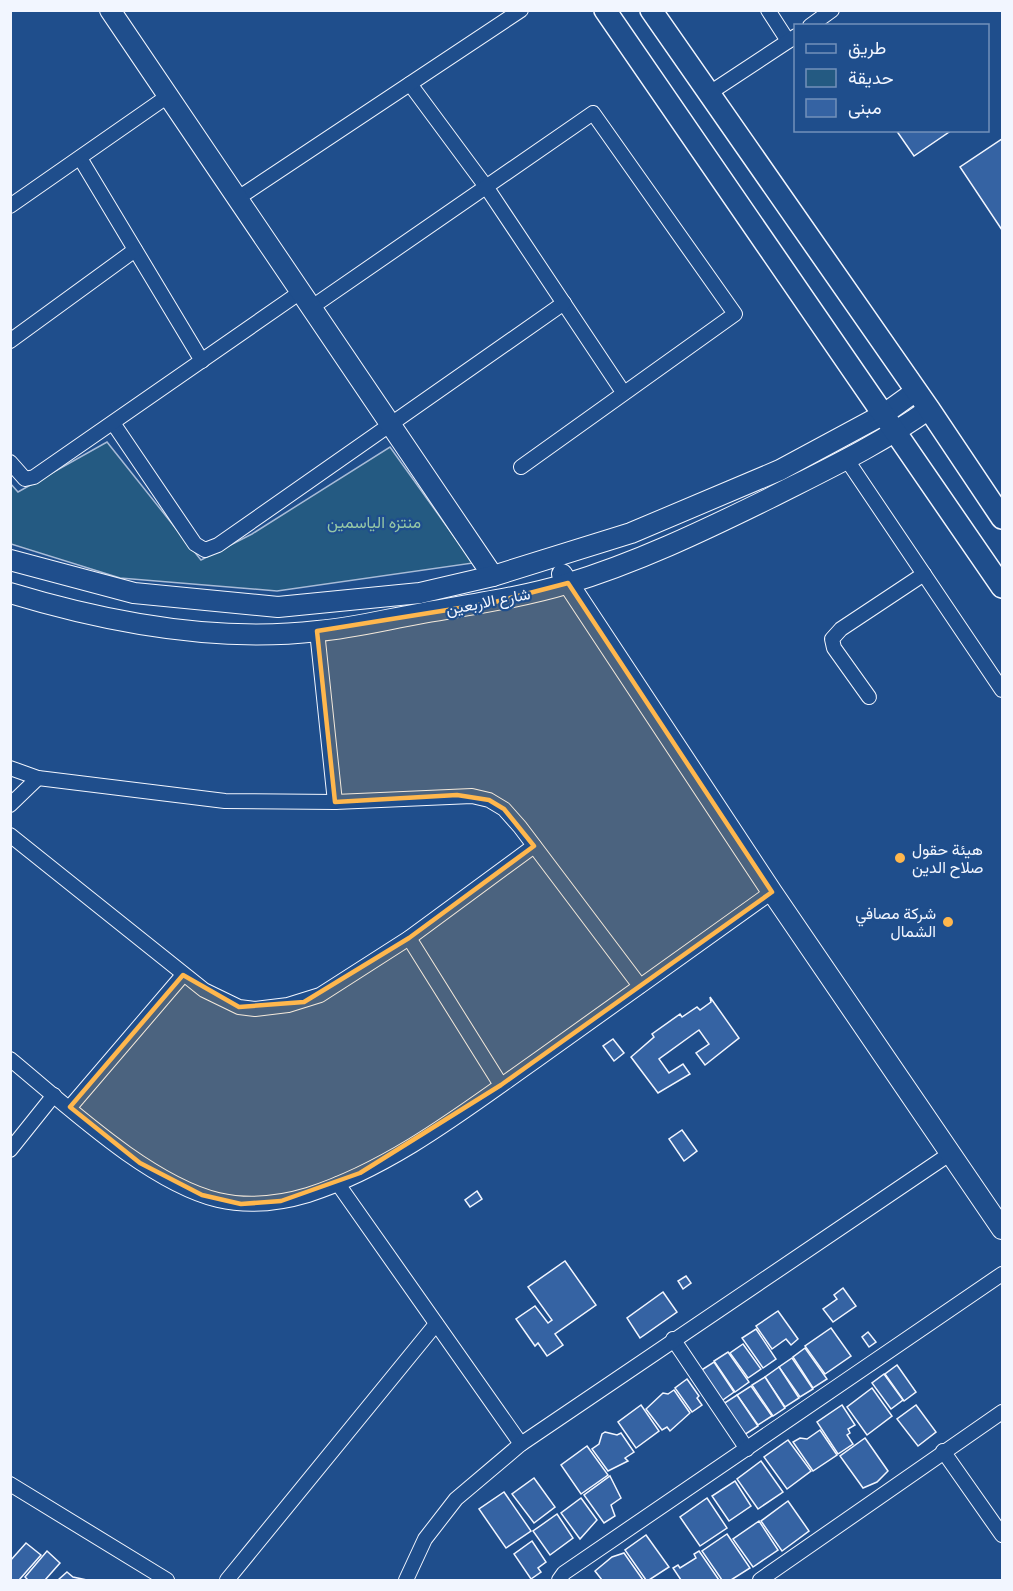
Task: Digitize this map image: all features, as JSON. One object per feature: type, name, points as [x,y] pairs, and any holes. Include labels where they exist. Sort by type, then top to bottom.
[{"type":"main road","points":[[110,10],[493,576]]},
{"type":"main road","points":[[605,10],[1002,587]]},
{"type":"main road","points":[[651,10],[929,409],[1002,518]]},
{"type":"main road","points":[[10,560],[134,593],[278,607],[420,592],[493,576],[631,533],[780,470],[884,414],[916,391]]},
{"type":"main road","name":"شارع الاربعين","points":[[10,593],[57,607],[148,627],[237,634],[317,632],[491,603],[568,584],[696,534],[847,460],[897,432],[929,409]]},
{"type":"main road","points":[[552,557],[772,891],[1002,1229]]},
{"type":"street","points":[[238,198],[520,10]]},
{"type":"street","points":[[708,94],[792,38],[768,10]]},
{"type":"street","points":[[813,24],[832,10]]},
{"type":"street","points":[[410,84],[487,188],[623,392]]},
{"type":"street","points":[[10,206],[168,96]]},
{"type":"street","points":[[10,462],[25,479],[34,477],[202,361],[487,188],[594,113],[735,314],[521,467]]},
{"type":"street","points":[[80,158],[202,361]]},
{"type":"street","points":[[10,341],[135,250]]},
{"type":"street","points":[[113,423],[195,544],[206,550],[218,545],[564,303]]},
{"type":"street","points":[[847,460],[1002,690]]},
{"type":"street","points":[[869,697],[834,648],[832,639],[841,629],[924,574]]},
{"type":"street","points":[[317,632],[335,802]]},
{"type":"street","points":[[10,768],[38,778],[225,801],[335,802],[447,795],[489,800],[504,809],[640,986]]},
{"type":"street","points":[[10,805],[38,778]]},
{"type":"street","points":[[10,835],[204,990],[239,1007],[255,1009],[304,1002],[342,983],[410,938],[534,846]]},
{"type":"street","points":[[10,1059],[140,1163],[183,1188],[210,1198],[241,1204],[261,1204],[307,1195],[338,1184],[407,1148],[501,1085],[772,891]]},
{"type":"street","points":[[410,938],[501,1085]]},
{"type":"street","points":[[70,1107],[183,975]]},
{"type":"street","points":[[10,1150],[54,1095]]},
{"type":"street","points":[[406,1581],[425,1539],[456,1499],[520,1444],[951,1153]]},
{"type":"street","points":[[338,1184],[520,1444]]},
{"type":"street","points":[[564,1578],[1002,1274]]},
{"type":"street","points":[[227,1581],[436,1324]]},
{"type":"street","points":[[673,1339],[747,1449]]},
{"type":"street","points":[[760,1581],[1002,1412]]},
{"type":"street","points":[[944,1451],[1002,1535]]},
{"type":"street","points":[[10,1484],[167,1581]]},
{"type":"highlighted area","points":[[568,583],[772,892],[501,1085],[360,1173],[281,1201],[241,1204],[202,1195],[140,1163],[70,1107],[183,975],[239,1007],[304,1002],[409,938],[534,846],[504,809],[489,800],[457,795],[335,802],[317,631],[491,603]]},
{"type":"green space","name":"منتزه الياسمين","points":[[107,442],[201,560],[252,534],[390,447],[473,563],[277,591],[120,578],[11,544],[10,483],[18,492]]},
{"type":"building","points":[[897,132],[949,132],[914,156]]},
{"type":"building","points":[[1002,139],[1002,230],[960,167]]},
{"type":"building","points":[[710,997],[739,1038],[705,1065],[696,1053],[709,1044],[699,1030],[659,1059],[669,1073],[683,1064],[690,1074],[658,1093],[631,1057],[654,1037],[652,1034],[680,1014],[682,1017],[697,1007],[700,1010],[711,1002]]},
{"type":"building","points":[[613,1039],[624,1053],[614,1061],[603,1046]]},
{"type":"building","points":[[682,1130],[697,1151],[684,1161],[669,1139]]},
{"type":"building","points":[[477,1191],[482,1199],[470,1207],[465,1200]]},
{"type":"building","points":[[565,1261],[596,1305],[555,1334],[563,1345],[547,1356],[538,1343],[535,1346],[516,1319],[535,1306],[548,1323],[552,1320],[528,1287]]},
{"type":"building","points":[[686,1276],[691,1283],[683,1289],[678,1281]]},
{"type":"building","points":[[843,1288],[856,1306],[833,1322],[823,1309],[837,1299],[834,1295]]},
{"type":"building","points":[[663,1292],[677,1312],[640,1338],[627,1318]]},
{"type":"building","points":[[778,1311],[798,1339],[791,1345],[786,1339],[772,1349],[756,1326]]},
{"type":"building","points":[[831,1328],[851,1356],[825,1374],[805,1346]]},
{"type":"building","points":[[756,1329],[776,1359],[763,1368],[742,1338]]},
{"type":"building","points":[[868,1332],[876,1342],[869,1347],[862,1337]]},
{"type":"building","points":[[743,1344],[761,1369],[748,1378],[730,1353]]},
{"type":"building","points":[[805,1348],[827,1379],[813,1388],[793,1357]]},
{"type":"building","points":[[728,1352],[749,1382],[735,1392],[714,1361]]},
{"type":"building","points":[[792,1358],[813,1389],[800,1397],[779,1367]]},
{"type":"building","points":[[714,1362],[734,1392],[720,1402],[700,1371]]},
{"type":"building","points":[[897,1365],[916,1392],[904,1401],[885,1374]]},
{"type":"building","points":[[779,1367],[799,1398],[785,1407],[765,1377]]},
{"type":"building","points":[[884,1374],[903,1400],[891,1409],[872,1383]]},
{"type":"building","points":[[765,1377],[785,1408],[773,1416],[752,1385]]},
{"type":"building","points":[[687,1379],[699,1396],[697,1398],[702,1405],[692,1412],[675,1388]]},
{"type":"building","points":[[751,1386],[772,1416],[758,1425],[737,1395]]},
{"type":"building","points":[[872,1388],[892,1416],[867,1435],[847,1407]]},
{"type":"building","points":[[674,1390],[690,1413],[670,1431],[667,1427],[662,1430],[646,1409],[663,1393],[668,1394]]},
{"type":"building","points":[[737,1395],[758,1426],[744,1435],[723,1404]]},
{"type":"building","points":[[641,1405],[659,1431],[636,1448],[618,1422]]},
{"type":"building","points":[[842,1405],[855,1425],[848,1429],[850,1433],[847,1435],[853,1444],[838,1454],[817,1422]]},
{"type":"building","points":[[916,1405],[936,1432],[918,1446],[897,1419]]},
{"type":"building","points":[[820,1430],[837,1455],[813,1471],[793,1442],[800,1438],[807,1439]]},
{"type":"building","points":[[605,1432],[617,1435],[621,1433],[634,1452],[625,1458],[628,1461],[608,1471],[592,1449],[599,1444]]},
{"type":"building","points":[[865,1438],[888,1471],[877,1482],[863,1488],[840,1456]]},
{"type":"building","points":[[788,1440],[811,1471],[787,1489],[764,1457]]},
{"type":"building","points":[[587,1446],[608,1475],[581,1494],[561,1465]]},
{"type":"building","points":[[761,1461],[783,1492],[758,1509],[737,1479]]},
{"type":"building","points":[[610,1476],[621,1498],[611,1505],[615,1516],[604,1523],[584,1495]]},
{"type":"building","points":[[534,1478],[555,1507],[534,1523],[512,1494]]},
{"type":"building","points":[[735,1481],[751,1506],[729,1521],[712,1496]]},
{"type":"building","points":[[504,1492],[531,1531],[506,1548],[479,1509]]},
{"type":"building","points":[[581,1498],[597,1520],[580,1539],[561,1513]]},
{"type":"building","points":[[707,1498],[727,1528],[700,1546],[680,1517]]},
{"type":"building","points":[[788,1501],[809,1531],[782,1551],[761,1521]]},
{"type":"building","points":[[557,1514],[573,1538],[550,1555],[533,1531]]},
{"type":"building","points":[[759,1521],[778,1550],[753,1567],[733,1539]]},
{"type":"building","points":[[727,1534],[750,1568],[731,1580],[722,1580],[702,1551]]},
{"type":"building","points":[[646,1535],[669,1567],[649,1580],[646,1580],[625,1550]]},
{"type":"building","points":[[532,1541],[546,1562],[538,1568],[541,1572],[531,1579],[514,1554]]},
{"type":"building","points":[[26,1543],[41,1555],[19,1580],[10,1580],[10,1561]]},
{"type":"building","points":[[47,1551],[60,1563],[45,1580],[28,1580],[25,1577]]},
{"type":"building","points":[[699,1551],[719,1580],[681,1580],[673,1568],[678,1565],[680,1568],[696,1558],[694,1554]]},
{"type":"building","points":[[624,1553],[643,1580],[602,1580],[595,1571],[612,1557]]},
{"type":"building","points":[[67,1572],[73,1577],[87,1580],[58,1580]]},
{"type":"place","name":"هيئة حقول صلاح الدين","points":[[900,858]]},
{"type":"place","name":"شركة مصافي الشمال","points":[[948,922]]}]
